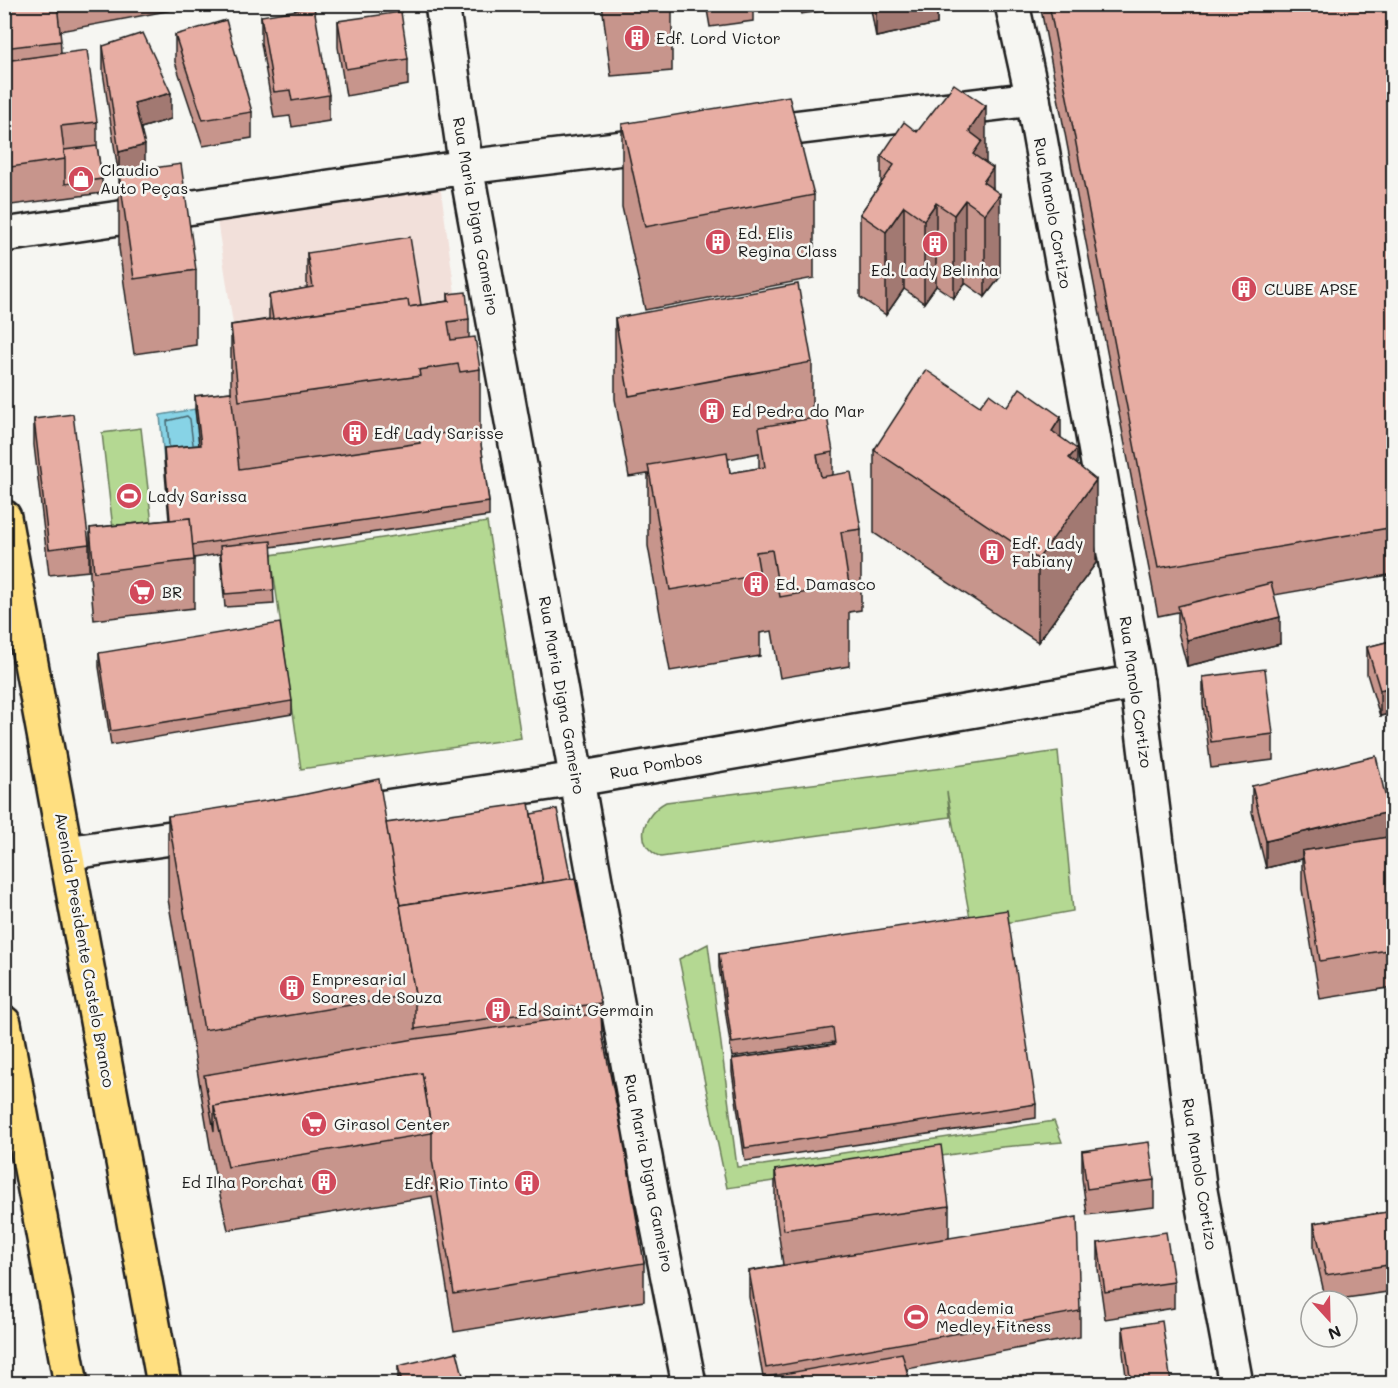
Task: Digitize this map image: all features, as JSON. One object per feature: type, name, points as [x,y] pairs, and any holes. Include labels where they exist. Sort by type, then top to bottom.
[{"type":"main road","name":"Avenida Presidente Castelo Branco","points":[[4,517],[164,1383]]},
{"type":"main road","points":[[4,1023],[71,1383]]},
{"type":"street","name":"Rua Maria Digna Gameiro","points":[[442,4],[466,167],[654,1207],[689,1383]]},
{"type":"street","name":"Rua Manolo Cortizo","points":[[1012,4],[1033,99],[1137,682],[1199,1185],[1236,1383]]},
{"type":"street","points":[[726,136],[1033,99]]},
{"type":"street","points":[[4,235],[466,167],[690,140]]},
{"type":"street","name":"Rua Pombos","points":[[304,819],[577,779],[1137,682]]},
{"type":"street","points":[[66,853],[244,827]]},
{"type":"shaded area","points":[[440,184],[465,365],[245,402],[217,220]]},
{"type":"green space","name":"Lady Sarissa","points":[[141,428],[156,559],[117,564],[102,433]]},
{"type":"green space","points":[[487,522],[521,738],[301,769],[271,555]]},
{"type":"green space","points":[[1058,751],[1073,911],[972,929],[947,792],[950,817],[661,857],[646,845],[644,837],[644,830],[651,814],[666,802],[943,768]]},
{"type":"green space","points":[[708,944],[737,1167],[1054,1121],[1062,1142],[1002,1147],[727,1188],[679,959]]},
{"type":"water","points":[[195,409],[201,458],[164,461],[160,415]]},
{"type":"building","points":[[4,4],[57,4],[61,41],[4,48]]},
{"type":"building","name":"CLUBE APSE","points":[[1049,4],[1394,4],[1394,527],[1158,568]]},
{"type":"building","points":[[314,7],[329,95],[292,101],[290,90],[274,92],[261,16]]},
{"type":"building","points":[[401,12],[408,59],[346,69],[338,21]]},
{"type":"building","points":[[226,20],[252,112],[203,120],[175,35]]},
{"type":"building","points":[[143,33],[171,93],[134,103],[145,145],[119,152],[103,46]]},
{"type":"building","points":[[87,50],[97,122],[61,126],[65,159],[4,168],[4,61]]},
{"type":"building","points":[[954,84],[986,106],[969,131],[982,141],[973,154],[993,168],[983,182],[1000,194],[985,214],[965,200],[954,215],[936,203],[924,220],[904,206],[886,232],[860,214],[894,165],[881,156],[904,122],[917,132]]},
{"type":"building","points":[[789,96],[814,195],[645,227],[622,124]]},
{"type":"building","points":[[97,146],[102,179],[65,184],[64,150]]},
{"type":"building","points":[[181,164],[196,270],[134,279],[119,173]]},
{"type":"building","points":[[410,237],[421,305],[409,307],[408,300],[273,319],[269,295],[313,287],[307,253]]},
{"type":"building","points":[[798,284],[812,362],[629,396],[615,318]]},
{"type":"building","points":[[466,292],[469,319],[448,322],[451,340],[475,337],[480,369],[460,372],[458,364],[419,370],[420,376],[239,401],[231,325],[408,300],[409,307],[449,301],[448,294]]},
{"type":"building","points":[[926,370],[980,406],[989,394],[1007,407],[1020,388],[1061,417],[1052,431],[1077,449],[1069,458],[1096,480],[1038,559],[874,450]]},
{"type":"building","points":[[231,392],[239,469],[420,443],[420,437],[458,431],[460,440],[480,437],[489,502],[192,545],[190,518],[170,520],[164,448],[201,445],[195,396]]},
{"type":"building","points":[[73,414],[89,544],[49,549],[34,419]]},
{"type":"building","points":[[827,416],[833,452],[817,455],[821,477],[851,472],[861,529],[841,532],[849,585],[780,597],[772,550],[756,552],[760,575],[670,590],[648,465],[727,452],[730,473],[765,467],[759,427]]},
{"type":"building","points":[[190,518],[194,560],[94,572],[90,528]]},
{"type":"building","points":[[271,541],[274,590],[225,594],[220,546]]},
{"type":"building","points":[[1271,583],[1280,617],[1187,640],[1178,606]]},
{"type":"building","points":[[280,623],[292,701],[111,731],[99,653]]},
{"type":"building","points":[[1394,640],[1394,686],[1380,690],[1367,647]]},
{"type":"building","points":[[1265,669],[1273,734],[1211,742],[1203,677]]},
{"type":"building","points":[[1376,756],[1389,812],[1266,841],[1252,786]]},
{"type":"building","points":[[379,779],[415,994],[204,1030],[168,816],[297,796]]},
{"type":"building","points":[[529,803],[543,883],[400,905],[386,823]]},
{"type":"building","points":[[557,809],[571,879],[543,883],[531,814]]},
{"type":"building","points":[[1394,836],[1394,949],[1320,961],[1302,851]]},
{"type":"building","points":[[575,878],[601,1003],[415,1029],[415,994],[400,905]]},
{"type":"building","points":[[1007,910],[1036,1104],[745,1148],[732,1059],[835,1044],[833,1028],[732,1043],[719,954]]},
{"type":"building","points":[[601,1013],[602,1034],[622,1132],[644,1263],[454,1294],[432,1159],[432,1133],[422,1073],[214,1106],[214,1131],[204,1075],[415,1039]]},
{"type":"building","name":"Girasol Center","points":[[422,1073],[432,1133],[228,1167],[214,1106]]},
{"type":"building","points":[[1149,1142],[1154,1180],[1087,1189],[1082,1151]]},
{"type":"building","points":[[941,1145],[949,1206],[784,1230],[775,1170]]},
{"type":"building","points":[[1394,1211],[1394,1264],[1326,1275],[1314,1223]]},
{"type":"building","name":"Academia Medley Fitness","points":[[1077,1217],[1080,1311],[766,1368],[749,1271]]},
{"type":"building","points":[[1166,1232],[1174,1282],[1105,1292],[1098,1243]]},
{"type":"building","points":[[1162,1321],[1171,1383],[1131,1383],[1123,1327]]},
{"type":"building","points":[[457,1352],[465,1383],[383,1383],[401,1379],[398,1366]]},
{"type":"building","points":[[902,1353],[910,1383],[768,1383],[766,1377]]},
{"type":"place","name":"Edf. Lord Victor","points":[[637,38]]},
{"type":"place","name":"Claudio Auto Peças","points":[[81,179]]},
{"type":"place","name":"Ed. Elis Regina Class","points":[[718,242]]},
{"type":"place","name":"Ed. Lady Belinha","points":[[935,244]]},
{"type":"place","name":"CLUBE APSE","points":[[1244,289]]},
{"type":"place","name":"Ed Pedra do Mar","points":[[712,411]]},
{"type":"place","name":"Edf Lady Sarisse","points":[[355,433]]},
{"type":"place","name":"Lady Sarissa","points":[[129,496]]},
{"type":"place","name":"Edf. Lady Fabiany","points":[[992,552]]},
{"type":"place","name":"Ed. Damasco","points":[[756,584]]},
{"type":"place","name":"BR","points":[[142,592]]},
{"type":"place","name":"Empresarial Soares de Souza","points":[[292,988]]},
{"type":"place","name":"Ed Saint Germain","points":[[498,1010]]},
{"type":"place","name":"Girasol Center","points":[[314,1124]]},
{"type":"place","name":"Ed Ilha Porchat","points":[[324,1182]]},
{"type":"place","name":"Edf. Rio Tinto","points":[[527,1183]]},
{"type":"place","name":"Academia Medley Fitness","points":[[916,1317]]}]
